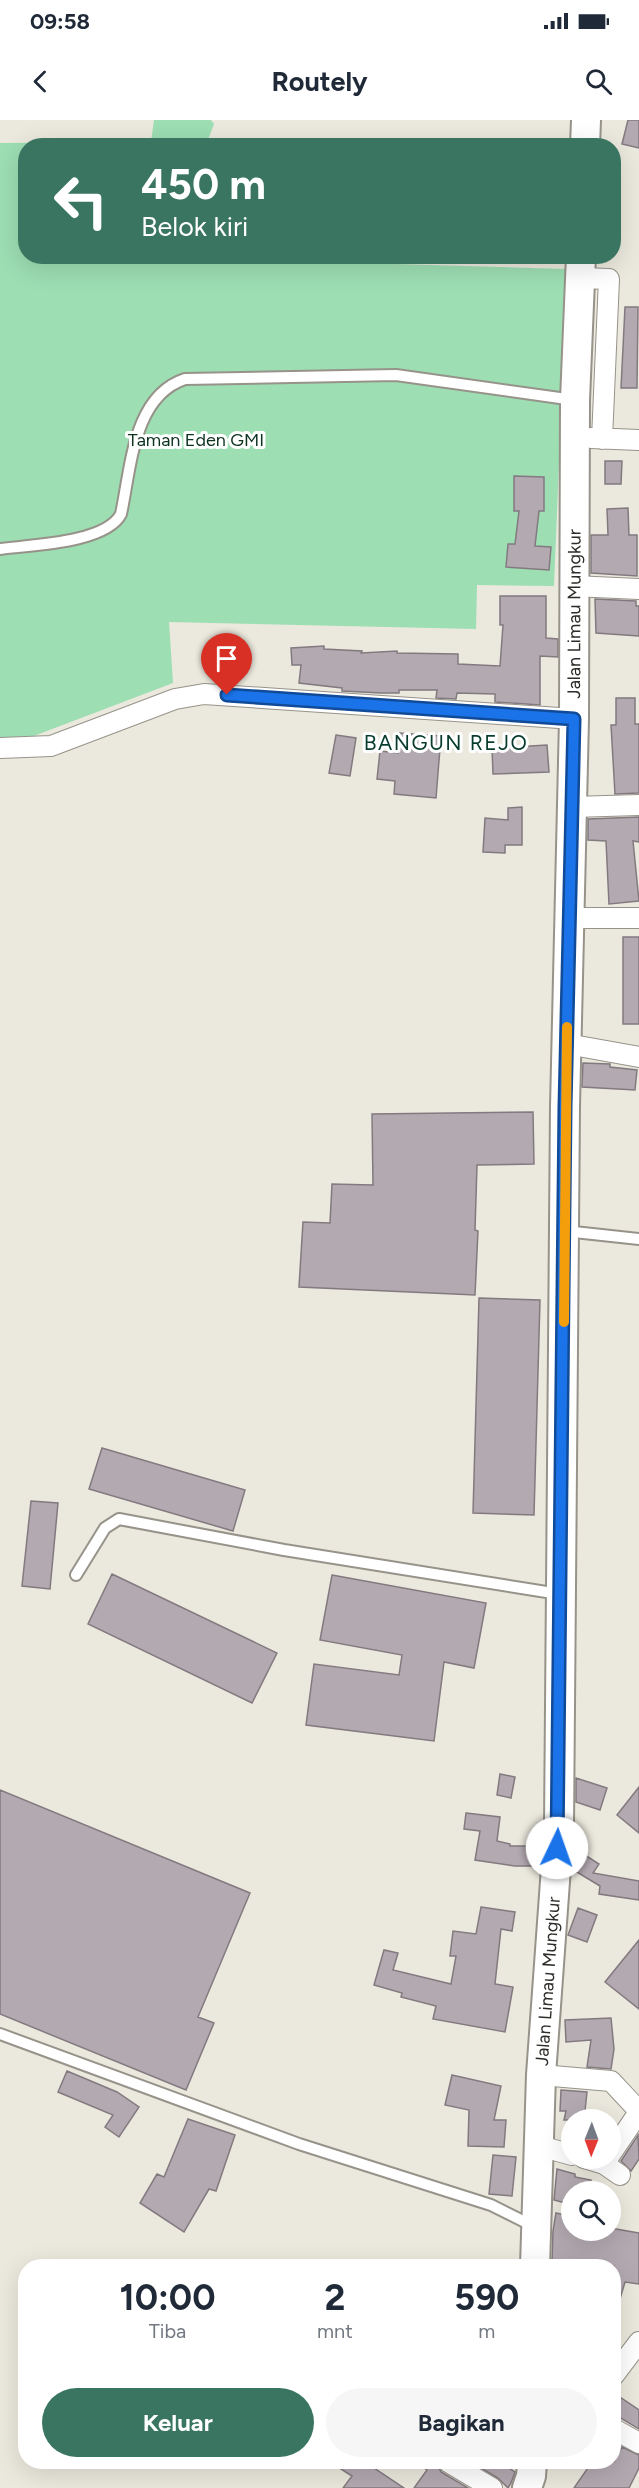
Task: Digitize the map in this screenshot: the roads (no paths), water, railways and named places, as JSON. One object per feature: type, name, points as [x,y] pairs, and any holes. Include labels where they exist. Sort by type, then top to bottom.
[{"type":"street","points":[[585,138],[586,120]]},
{"type":"street","points":[[580,277],[609,297],[603,414]]},
{"type":"street","name":"Jalan Limau Mungkur","points":[[536,2259],[541,2075],[558,1826],[567,1044],[574,719],[573,586],[580,416],[580,277]]},
{"type":"street","points":[[580,416],[604,394]]},
{"type":"street","points":[[580,416],[603,414]]},
{"type":"street","points":[[580,416],[603,414]]},
{"type":"street","points":[[580,416],[639,440]]},
{"type":"street","points":[[573,586],[639,589]]},
{"type":"street","points":[[0,748],[51,746],[176,699],[204,694],[574,719]]},
{"type":"street","points":[[572,807],[639,806]]},
{"type":"street","points":[[569,918],[639,918]]},
{"type":"street","points":[[567,1044],[639,1057]]},
{"type":"street","points":[[541,2075],[611,2081],[639,2112],[621,2145]]},
{"type":"street","points":[[540,2146],[561,2152]]},
{"type":"street","points":[[621,2366],[639,2342]]},
{"type":"street","points":[[621,2433],[639,2444]]},
{"type":"street","points":[[460,2469],[492,2488]]},
{"type":"lane","points":[[0,549],[74,539],[95,533],[117,522],[121,514],[144,419],[159,394],[174,383],[185,379],[396,375],[580,416]]},
{"type":"lane","points":[[565,1231],[639,1239]]},
{"type":"lane","points":[[76,1575],[105,1528],[119,1519],[296,1552],[560,1594]]},
{"type":"lane","points":[[0,2034],[299,2144],[491,2205],[536,2227]]},
{"type":"district","name":"BANGUN REJO","points":[[446,743]]},
{"type":"park label","name":"Taman Eden GMI","points":[[196,440]]}]
